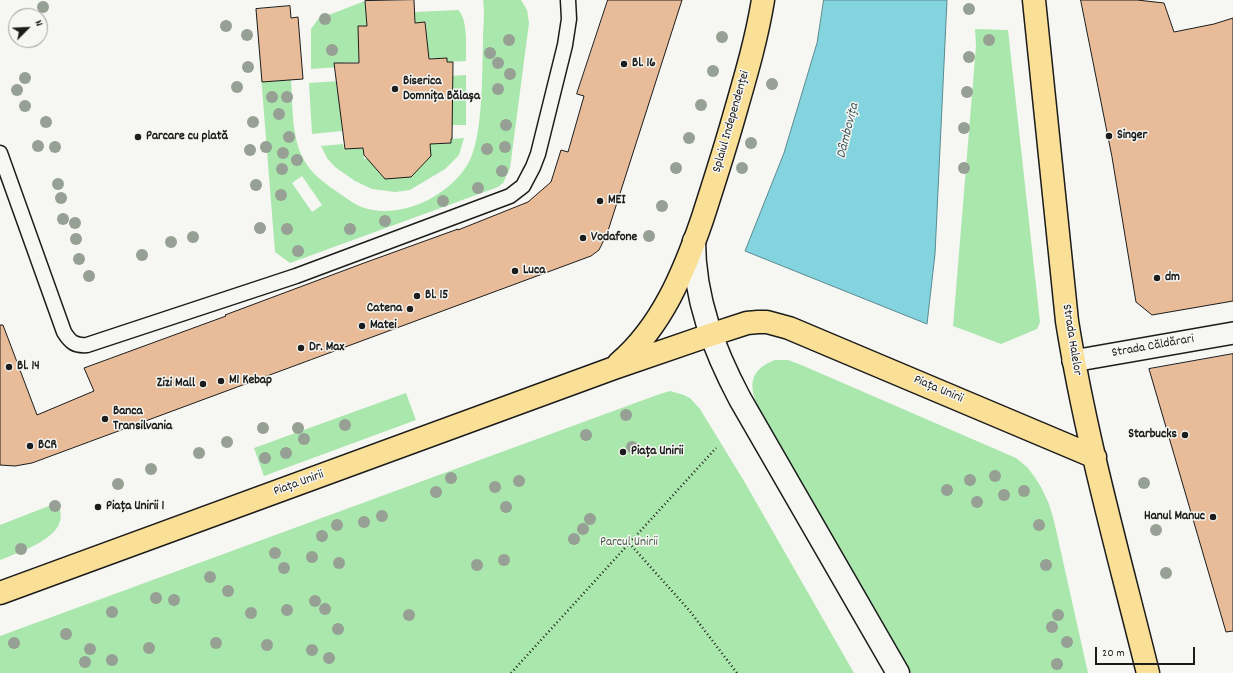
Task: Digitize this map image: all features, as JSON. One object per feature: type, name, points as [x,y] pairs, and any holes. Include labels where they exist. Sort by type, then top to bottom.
[{"type":"main road","name":"Splaiul Independenței","points":[[614,368],[635,348],[655,323],[677,283],[718,174],[743,83],[763,0]]},
{"type":"main road","name":"Strada Halelor","points":[[1034,0],[1067,321],[1074,361],[1095,457],[1148,673]]},
{"type":"main road","name":"Splaiul Independenței","points":[[694,241],[695,265],[700,295],[710,335]]},
{"type":"main road","name":"Piața Unirii","points":[[0,593],[614,368],[747,323],[771,323],[789,328],[1095,457]]},
{"type":"main road","points":[[710,335],[725,370],[740,399],[898,673]]},
{"type":"street","name":"Strada Căldărari","points":[[1074,361],[1233,333]]},
{"type":"lane","points":[[0,153],[64,332],[74,344],[87,345],[296,276],[510,196],[523,186],[538,154],[565,45],[569,19],[568,0]]},
{"type":"path","points":[[511,673],[716,448]]},
{"type":"path","points":[[629,543],[689,610],[737,673]]},
{"type":"green space","points":[[255,0],[262,82],[291,80],[295,131],[300,151],[307,165],[322,181],[359,206],[374,210],[390,211],[421,203],[436,196],[460,175],[469,162],[474,151],[477,137],[481,104],[484,16],[483,0],[521,0],[527,10],[529,23],[510,168],[503,183],[498,187],[290,263],[275,252]],"holes":[[[302,176],[322,205],[312,212],[292,183]]]},
{"type":"green space","points":[[365,1],[367,26],[358,27],[359,62],[339,63],[339,67],[311,69],[311,29],[318,19]]},
{"type":"green space","points":[[458,10],[465,26],[466,61],[447,62],[447,58],[427,58],[426,22],[415,23],[415,12]]},
{"type":"green space","points":[[975,29],[1008,30],[1040,322],[1037,329],[1001,344],[953,326],[976,46]]},
{"type":"green space","points":[[466,75],[466,125],[451,125],[451,76]]},
{"type":"green space","points":[[340,81],[342,131],[312,134],[309,83]]},
{"type":"green space","points":[[464,138],[459,155],[445,169],[410,190],[395,192],[372,189],[355,181],[335,167],[327,158],[321,146],[343,144],[344,149],[363,148],[364,159],[375,159],[376,169],[384,178],[411,177],[431,156],[430,144],[451,143],[451,139]]},
{"type":"green space","points":[[775,360],[788,360],[799,364],[1016,458],[1027,467],[1041,487],[1049,504],[1088,673],[911,673],[756,403],[753,393],[755,374],[763,366]]},
{"type":"green space","name":"Parcul Unirii","points":[[670,391],[690,398],[700,409],[744,481],[854,673],[0,673],[0,636]]},
{"type":"green space","points":[[406,393],[416,420],[264,476],[254,448]]},
{"type":"green space","points":[[59,502],[61,519],[57,528],[51,535],[25,550],[0,560],[0,525]]},
{"type":"water","name":"Dâmbovița","points":[[824,0],[947,0],[935,254],[927,324],[745,251],[784,153],[817,43]]},
{"type":"building","name":"Biserica Domnița Bălașa","points":[[414,0],[415,23],[425,22],[429,59],[447,58],[447,62],[453,62],[452,139],[451,143],[430,144],[431,156],[411,177],[385,179],[364,155],[363,148],[345,149],[334,63],[359,63],[358,26],[367,26],[365,1]]},
{"type":"building","name":"Bl. 15","points":[[608,0],[682,0],[607,234],[599,250],[591,256],[32,463],[15,466],[0,465],[0,325],[3,325],[37,415],[94,391],[84,368],[364,263],[458,230],[528,202],[551,182],[561,150],[568,152],[584,96],[577,94]]},
{"type":"building","points":[[1081,0],[1137,0],[1164,3],[1174,32],[1214,24],[1233,18],[1233,301],[1152,315],[1136,302],[1112,157]]},
{"type":"building","points":[[290,6],[291,18],[298,17],[303,79],[262,82],[256,9]]},
{"type":"building","name":"Hanul Manuc","points":[[1233,354],[1233,631],[1226,632],[1149,369]]},
{"type":"place","name":"Bl. 16","points":[[624,64]]},
{"type":"place","name":"Biserica Domnița Bălașa","points":[[395,89]]},
{"type":"place","name":"Singer","points":[[1109,136]]},
{"type":"place","name":"Parcare cu plată","points":[[138,137]]},
{"type":"place","name":"MEI","points":[[600,201]]},
{"type":"place","name":"Vodafone","points":[[583,238]]},
{"type":"place","name":"Luca","points":[[515,271]]},
{"type":"place","name":"dm","points":[[1157,278]]},
{"type":"place","name":"Bl. 15","points":[[417,296]]},
{"type":"place","name":"Catena","points":[[410,309]]},
{"type":"place","name":"Matei","points":[[362,326]]},
{"type":"place","name":"Dr. Max","points":[[301,348]]},
{"type":"place","name":"Bl. 14","points":[[9,367]]},
{"type":"place","name":"M1 Kebap","points":[[221,381]]},
{"type":"place","name":"Zizi Mall","points":[[203,384]]},
{"type":"place","name":"Banca Transilvania","points":[[105,419]]},
{"type":"place","name":"Starbucks","points":[[1185,435]]},
{"type":"place","name":"BCR","points":[[30,446]]},
{"type":"place","name":"Piața Unirii","points":[[623,452]]},
{"type":"place","name":"Piața Unirii 1","points":[[98,507]]},
{"type":"place","name":"Hanul Manuc","points":[[1213,517]]}]
